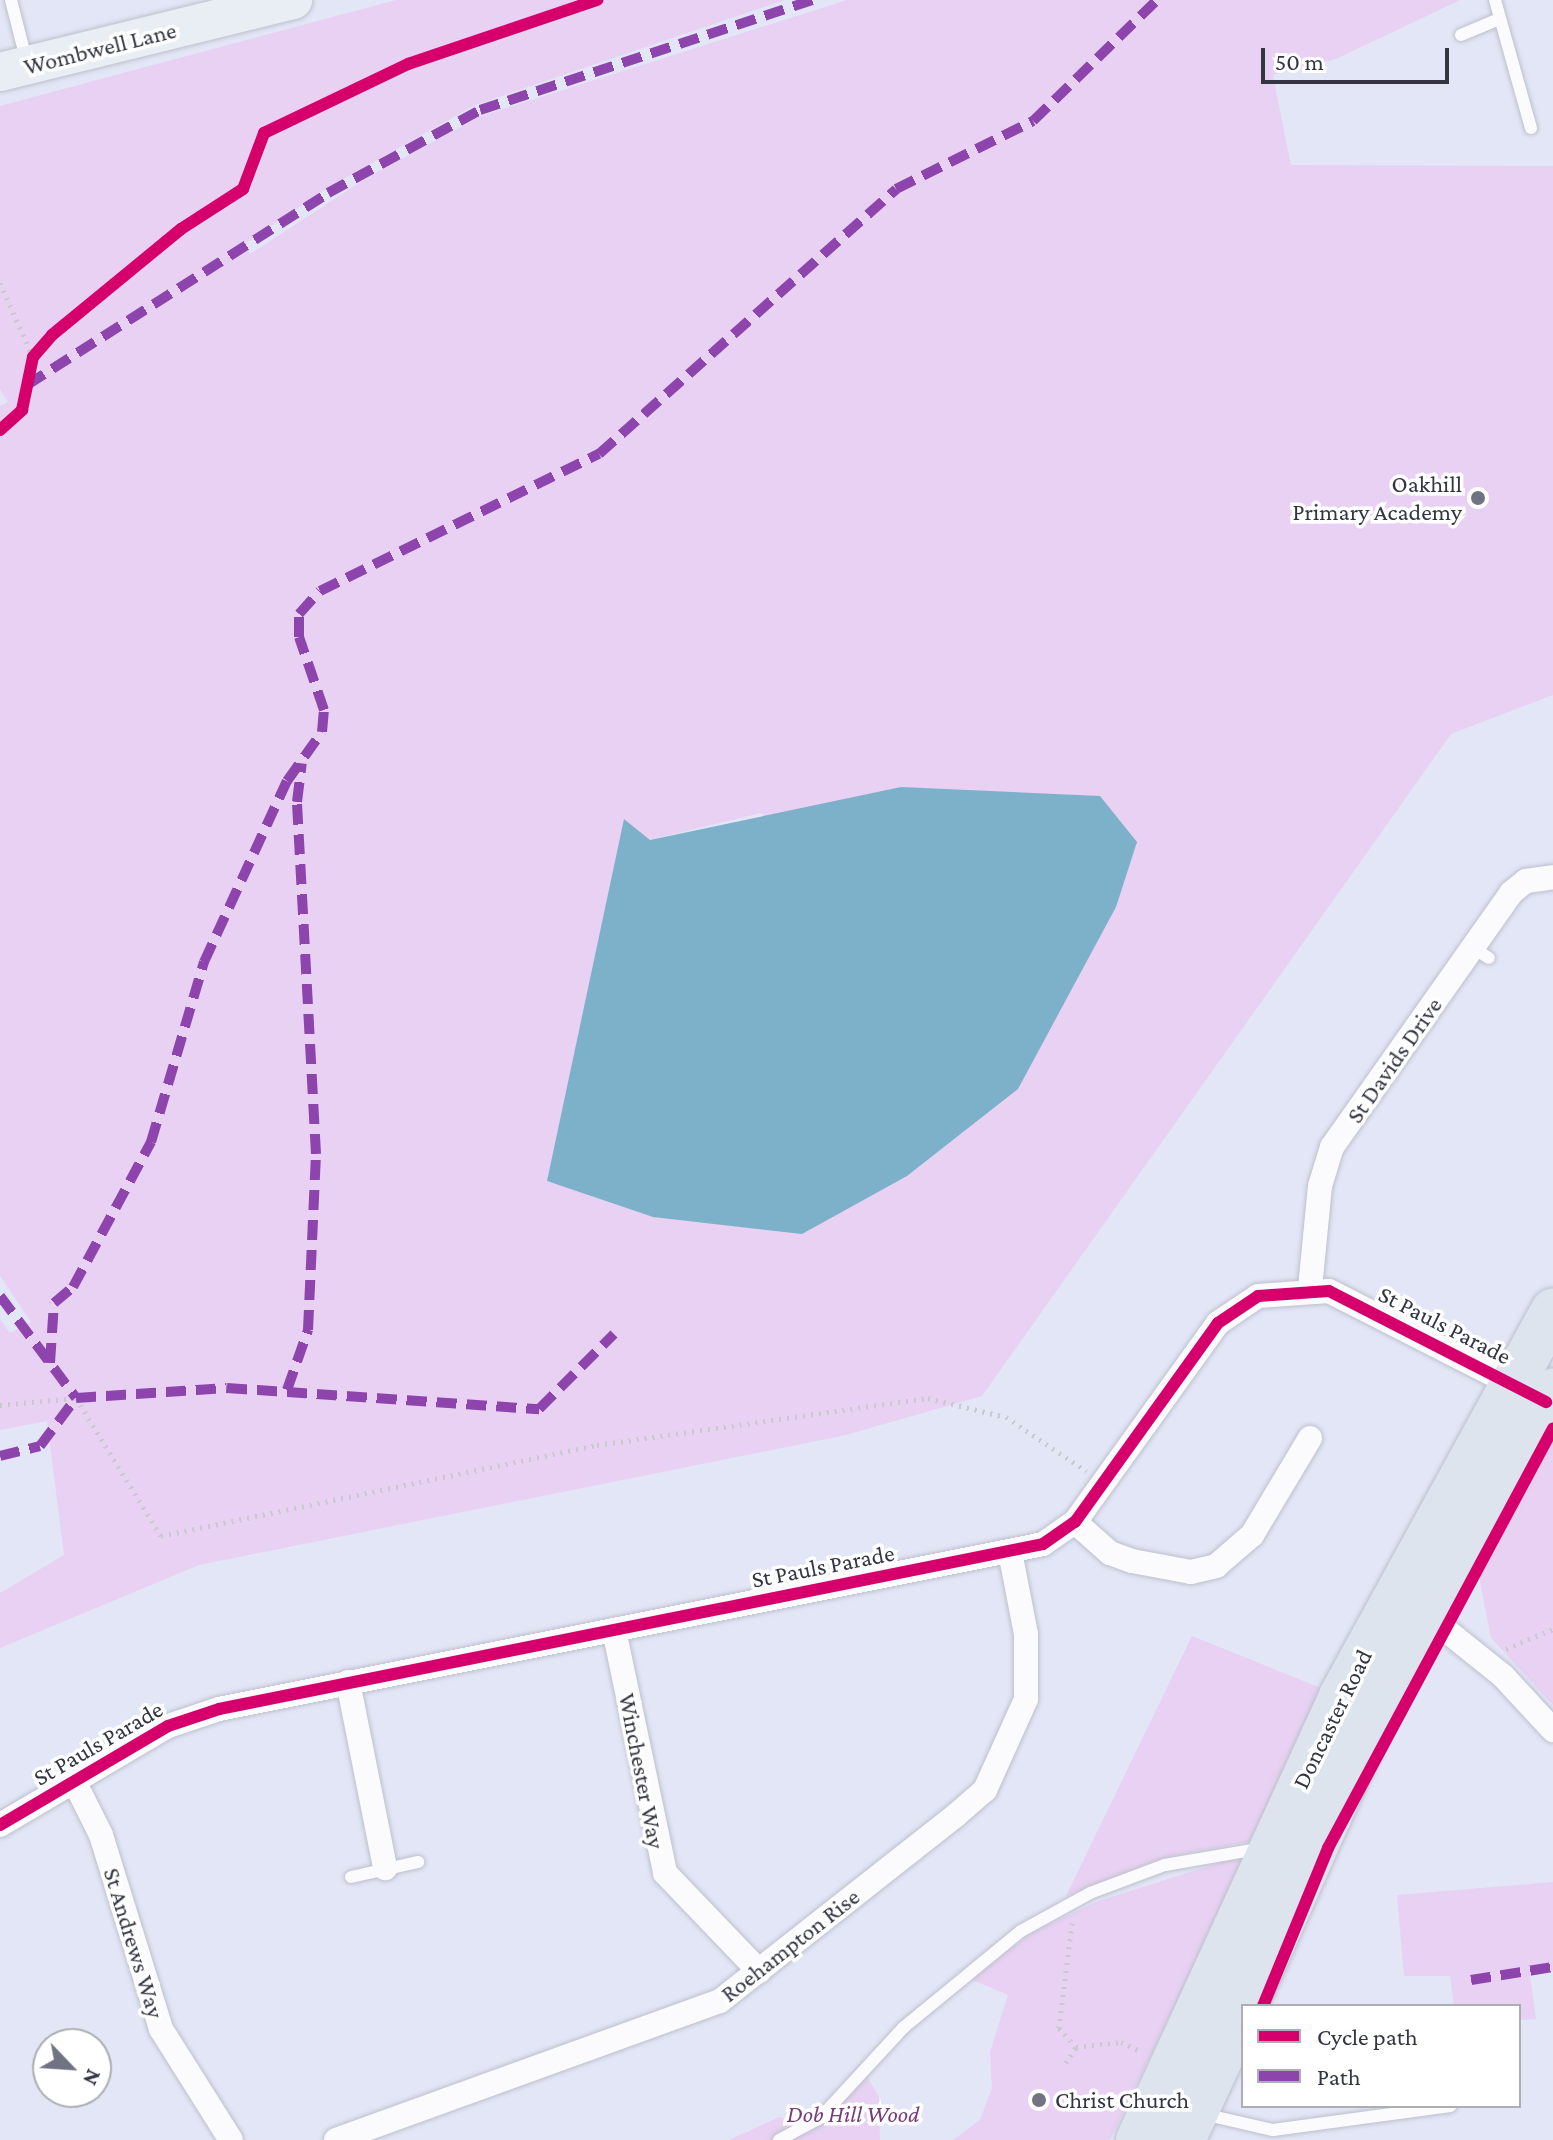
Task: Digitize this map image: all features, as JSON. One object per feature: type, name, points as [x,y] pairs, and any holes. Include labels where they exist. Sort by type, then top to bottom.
[{"type":"highway","name":"Doncaster Road","points":[[1138,2140],[1273,1846],[1537,1392],[1553,1310]]},
{"type":"highway","name":"Doncaster Road","points":[[1246,2004],[1334,1800],[1413,1602]]},
{"type":"highway","name":"Doncaster Road","points":[[1190,2126],[1241,2015]]},
{"type":"main road","name":"Wombwell Lane","points":[[14,69],[293,0]]},
{"type":"street","name":"St Davids Drive","points":[[1310,1288],[1324,1164],[1481,953],[1511,893],[1526,881],[1553,877]]},
{"type":"street","name":"St Pauls Parade","points":[[0,1825],[195,1715],[1043,1544],[1075,1522],[1218,1323],[1258,1296],[1310,1288],[1537,1392]]},
{"type":"street","points":[[1075,1522],[1110,1553],[1132,1561],[1191,1572],[1216,1566],[1252,1535],[1310,1438]]},
{"type":"street","name":"Roehampton Rise","points":[[336,2140],[689,2015],[759,1971],[985,1790],[1019,1725],[1029,1669],[1010,1552]]},
{"type":"street","points":[[1413,1602],[1482,1659],[1553,1730]]},
{"type":"street","name":"Winchester Way","points":[[614,1630],[665,1873],[759,1971]]},
{"type":"street","points":[[348,1682],[385,1868]]},
{"type":"street","name":"St Andrews Way","points":[[74,1781],[101,1835],[161,2029],[231,2140]]},
{"type":"lane","points":[[11,0],[14,69]]},
{"type":"lane","points":[[1500,1],[1499,19],[1531,128]]},
{"type":"lane","points":[[1461,35],[1499,19]]},
{"type":"lane","points":[[779,2140],[820,2118],[963,1972],[1065,1907],[1165,1865],[1273,1846]]},
{"type":"lane","points":[[351,1877],[418,1862]]},
{"type":"lane","points":[[1190,2126],[1273,2130],[1435,2108]]},
{"type":"path","points":[[560,13],[568,0]]},
{"type":"path","points":[[545,18],[584,4]]},
{"type":"path","points":[[0,283],[33,357]]},
{"type":"path","points":[[28,372],[33,357],[43,346]]},
{"type":"path","points":[[0,1405],[76,1398],[161,1536],[597,1445],[928,1398],[1006,1417],[1104,1483]]},
{"type":"path","points":[[1482,1659],[1553,1629]]},
{"type":"path","points":[[1065,1907],[1072,1921],[1059,2028],[1076,2047]]},
{"type":"path","points":[[1076,2047],[1121,2042],[1137,2050]]},
{"type":"path","points":[[1066,2063],[1076,2047]]},
{"type":"green space","points":[[396,0],[785,0],[475,105],[326,189],[246,243],[250,254],[368,177],[481,116],[847,0],[1460,0],[1336,59],[1273,75],[1291,165],[1553,166],[1553,695],[1451,734],[982,1396],[846,1435],[199,1565],[0,1648],[0,1593],[64,1555],[47,1421],[0,1430],[0,1319],[10,1333],[31,1322],[0,1276],[0,406],[8,402],[0,389],[0,106]],"holes":[[[761,813],[1018,1089],[907,1176],[802,1233],[548,1182],[591,999],[649,840]]]},
{"type":"green space","points":[[1553,1439],[1553,1705],[1491,1638],[1478,1571]]},
{"type":"green space","points":[[1192,1636],[1321,1688],[1252,1841],[1165,1858],[1066,1896]]},
{"type":"green space","points":[[1237,1857],[1245,1859],[1110,2140],[953,2140],[980,2120],[992,2088],[990,2052],[1008,1995],[970,1979],[1033,1932],[1096,1902]]},
{"type":"green space","points":[[1553,1882],[1553,1971],[1530,1976],[1536,2019],[1521,2020],[1521,2004],[1454,2004],[1450,1976],[1404,1976],[1397,1895]]},
{"type":"green space","name":"Dob Hill Wood","points":[[860,2064],[879,2097],[880,2140],[729,2140],[779,2117],[800,2123],[817,2114]]},
{"type":"water","points":[[901,787],[1100,796],[1137,842],[1116,907],[1018,1089],[907,1176],[802,1234],[653,1217],[547,1181],[624,819],[650,840]]},
{"type":"marked path","points":[[27,385],[328,193],[480,110],[812,0]]},
{"type":"marked path","points":[[50,1363],[54,1303],[73,1287],[151,1142],[204,962],[287,781],[322,732],[324,710],[299,637],[299,614],[320,591],[599,454],[896,189],[1033,121],[1157,0]]},
{"type":"marked path","points":[[287,1390],[308,1330],[316,1154],[297,802],[302,763]]},
{"type":"marked path","points":[[0,1296],[76,1398]]},
{"type":"marked path","points":[[76,1398],[227,1388],[539,1409],[614,1334]]},
{"type":"marked path","points":[[0,1456],[40,1446],[76,1398]]},
{"type":"marked path","points":[[1471,1980],[1553,1967]]},
{"type":"cycle path","points":[[0,430],[22,410],[33,357],[52,335],[181,229],[243,189],[264,133],[408,64],[597,0]]},
{"type":"cycle path","points":[[0,1825],[168,1726],[219,1709],[1043,1544],[1075,1522],[1218,1323],[1258,1296],[1329,1291],[1546,1402]]},
{"type":"cycle path","points":[[1264,2004],[1328,1848],[1553,1429]]},
{"type":"place","name":"Oakhill Primary Academy","points":[[1478,498]]},
{"type":"place","name":"Christ Church","points":[[1039,2100]]}]
